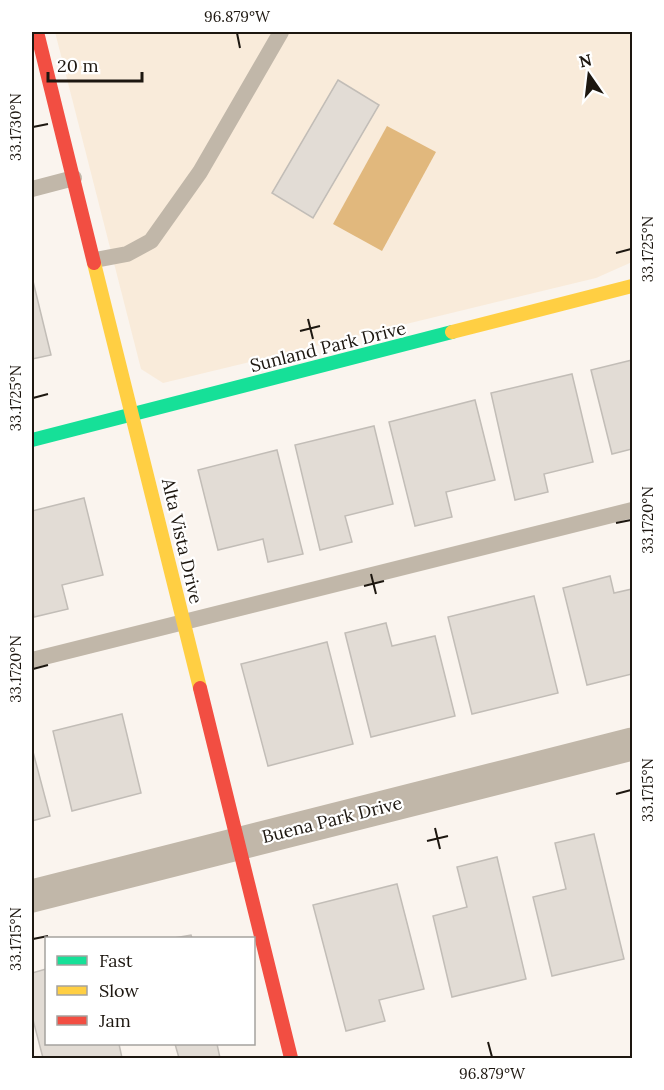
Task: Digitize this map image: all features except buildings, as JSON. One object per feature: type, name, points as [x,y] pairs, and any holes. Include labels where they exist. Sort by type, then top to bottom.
[{"type":"street","name":"Alta Vista Drive","points":[[37,32],[291,1059]]},
{"type":"street","name":"Sunland Park Drive","points":[[32,440],[633,286]]},
{"type":"street","name":"Buena Park Drive","points":[[32,896],[633,744]]},
{"type":"lane","points":[[95,260],[127,254],[151,241],[200,172],[281,32]]},
{"type":"lane","points":[[32,189],[74,178]]},
{"type":"lane","points":[[32,660],[633,510]]},
{"type":"shaded area","points":[[55,32],[632,32],[632,262],[596,278],[163,383],[141,369]]},
{"type":"shaded area","points":[[387,126],[436,152],[382,251],[333,224]]},
{"type":"traffic: fast","points":[[32,440],[452,332]]},
{"type":"traffic: slow","points":[[94,263],[200,688]]},
{"type":"traffic: slow","points":[[452,332],[632,286]]},
{"type":"traffic: jam","points":[[37,32],[94,263]]},
{"type":"traffic: jam","points":[[200,688],[291,1058]]}]
